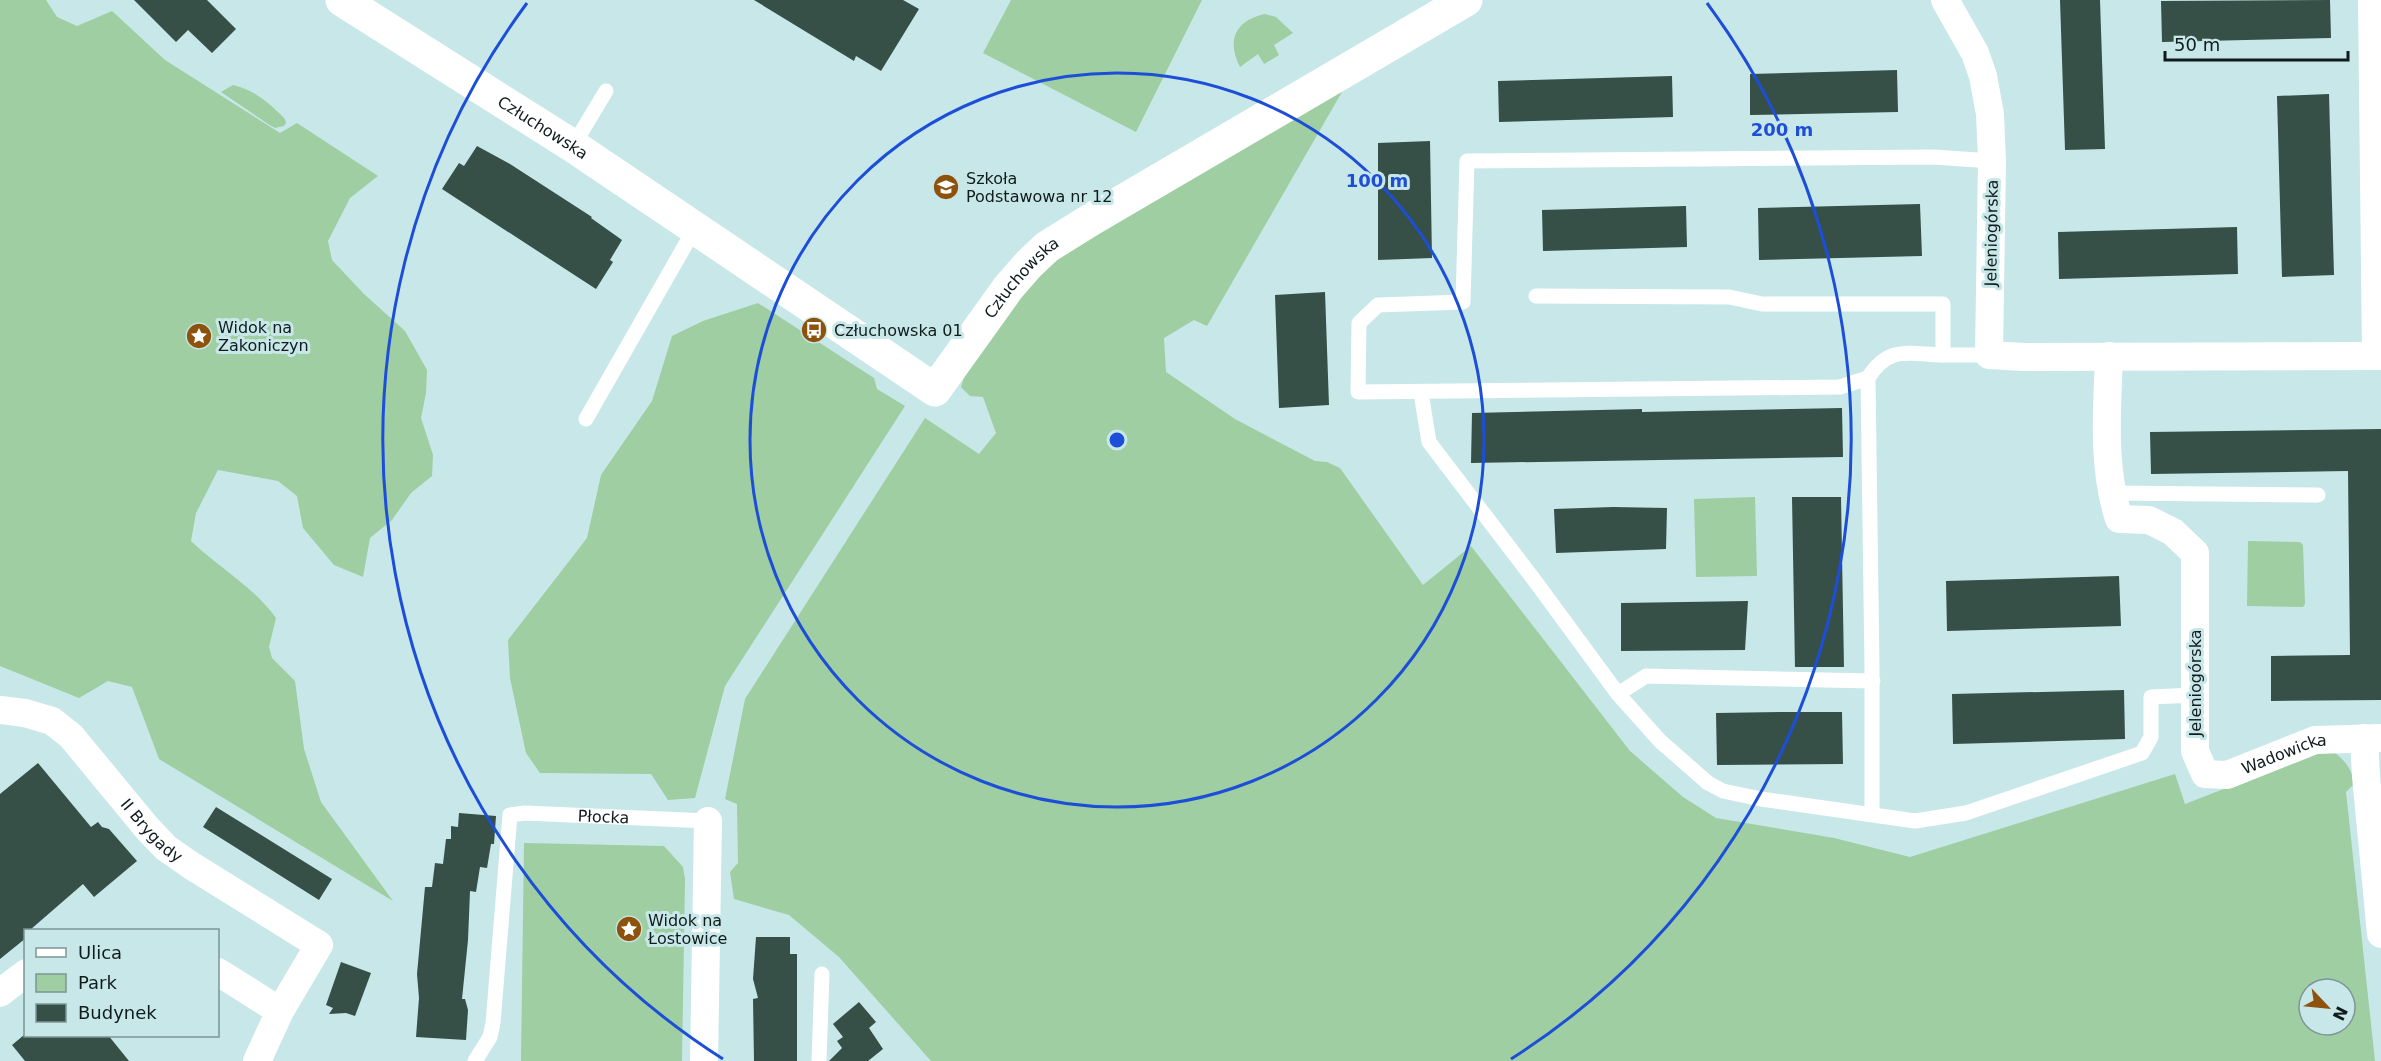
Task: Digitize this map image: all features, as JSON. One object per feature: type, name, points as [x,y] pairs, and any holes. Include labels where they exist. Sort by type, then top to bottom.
[{"type":"street","name":"Człuchowska","points":[[342,0],[573,146],[935,390],[1008,288],[1047,247],[1466,0]]},
{"type":"street","name":"Jeleniogórska","points":[[1945,0],[1975,53],[1983,76],[1990,114],[1992,160],[1989,355]]},
{"type":"street","points":[[1989,355],[2378,356],[2372,0]]},
{"type":"street","name":"Jeleniogórska","points":[[2109,356],[2106,425],[2111,493],[2119,519],[2149,519],[2173,532],[2195,553],[2195,751],[2205,774]]},
{"type":"street","name":"II Brygady","points":[[0,710],[26,712],[52,721],[71,736],[166,848],[320,945],[280,1011]]},
{"type":"street","name":"Wadowicka","points":[[2205,774],[2227,775],[2315,740],[2373,738],[2366,776],[2381,929]]},
{"type":"street","name":"Płocka","points":[[704,1061],[708,821]]},
{"type":"street","points":[[219,973],[280,1011],[257,1061]]},
{"type":"street","points":[[0,993],[24,975]]},
{"type":"lane","points":[[573,146],[606,91]]},
{"type":"lane","points":[[1868,378],[1840,387],[1358,392],[1359,323],[1378,305],[1463,302],[1467,161],[1934,157],[1992,160]]},
{"type":"lane","points":[[586,419],[695,228]]},
{"type":"lane","points":[[1536,296],[1729,297],[1762,304],[1943,304],[1943,355]]},
{"type":"lane","points":[[1872,814],[1868,378],[1877,364],[1893,354],[1989,355]]},
{"type":"lane","points":[[1421,393],[1429,442],[1618,694],[1660,741],[1708,783],[1723,791],[1761,799],[1915,821],[1966,813],[2142,753],[2151,737],[2151,697],[2195,695]]},
{"type":"lane","points":[[2111,493],[2318,495]]},
{"type":"lane","points":[[1618,694],[1646,676],[1872,681]]},
{"type":"lane","name":"Płocka","points":[[475,1061],[490,1037],[493,1023],[510,815],[525,813],[708,821]]},
{"type":"lane","points":[[819,1061],[822,974]]},
{"type":"green space","points":[[0,0],[46,0],[57,17],[77,26],[112,11],[165,60],[280,133],[297,123],[378,176],[350,198],[328,241],[332,260],[364,294],[405,331],[427,370],[426,393],[421,418],[433,455],[432,476],[411,493],[392,520],[370,538],[363,577],[334,565],[303,528],[297,496],[278,481],[218,470],[196,513],[191,541],[247,587],[276,618],[269,647],[272,658],[295,681],[304,749],[321,802],[393,901],[159,759],[132,687],[108,681],[79,698],[0,666]]},
{"type":"green space","points":[[1011,0],[1202,0],[1136,132],[983,53]]},
{"type":"green space","points":[[1265,14],[1276,17],[1293,33],[1274,45],[1279,55],[1264,64],[1258,54],[1240,67],[1234,48],[1236,33],[1247,21]]},
{"type":"green space","points":[[233,85],[248,90],[268,103],[285,119],[284,126],[275,128],[221,92]]},
{"type":"green space","points":[[1346,85],[1207,326],[1194,320],[1164,338],[1166,372],[1235,419],[1315,461],[1327,462],[1340,468],[1423,585],[1471,546],[1630,751],[1683,797],[1716,818],[1834,838],[1910,857],[2175,774],[2185,804],[2319,752],[2331,750],[2347,764],[2354,784],[2346,792],[2375,1061],[931,1061],[839,957],[789,915],[734,899],[730,872],[738,863],[737,804],[725,799],[745,699],[925,418],[979,454],[996,433],[983,397],[970,396],[961,387],[974,358],[1019,299],[1037,278],[1069,251]]},
{"type":"green space","points":[[758,303],[874,378],[877,389],[905,406],[725,686],[695,798],[668,800],[651,774],[540,773],[526,753],[510,678],[508,640],[587,538],[601,475],[652,401],[672,336],[703,321]]},
{"type":"green space","points":[[1755,497],[1757,576],[1696,577],[1694,499]]},
{"type":"green space","points":[[2248,541],[2300,542],[2303,545],[2305,604],[2303,607],[2247,606]]},
{"type":"green space","points":[[524,843],[664,846],[683,867],[685,879],[682,1061],[521,1061]]},
{"type":"building","points":[[134,0],[207,0],[236,29],[212,53],[188,30],[176,42]]},
{"type":"building","points":[[754,0],[903,0],[919,9],[881,71],[856,56],[854,61]]},
{"type":"building","points":[[2060,0],[2100,0],[2105,149],[2065,150]]},
{"type":"building","points":[[2330,0],[2331,38],[2162,42],[2161,1]]},
{"type":"building","points":[[1897,70],[1898,112],[1750,115],[1750,74]]},
{"type":"building","points":[[1672,76],[1673,117],[1499,122],[1498,81]]},
{"type":"building","points":[[2329,94],[2334,275],[2282,277],[2277,96]]},
{"type":"building","points":[[1430,141],[1432,258],[1378,260],[1378,143]]},
{"type":"building","points":[[477,146],[510,164],[592,217],[622,240],[610,260],[613,262],[596,289],[442,189],[459,163],[464,166]]},
{"type":"building","points":[[1920,204],[1922,256],[1759,260],[1758,208]]},
{"type":"building","points":[[1686,206],[1687,247],[1543,251],[1542,210]]},
{"type":"building","points":[[2237,227],[2238,274],[2059,279],[2058,232]]},
{"type":"building","points":[[1325,292],[1329,405],[1279,408],[1275,295]]},
{"type":"building","points":[[1842,408],[1843,457],[1471,463],[1472,413]]},
{"type":"building","points":[[2381,429],[2381,700],[2271,701],[2271,656],[2350,655],[2348,471],[2151,474],[2150,432]]},
{"type":"building","points":[[1792,497],[1841,497],[1844,667],[1795,667]]},
{"type":"building","points":[[1667,508],[1666,549],[1556,553],[1554,509]]},
{"type":"building","points":[[2119,576],[2121,626],[1947,631],[1946,581]]},
{"type":"building","points":[[1748,601],[1745,650],[1621,651],[1621,603]]},
{"type":"building","points":[[2124,690],[2125,739],[1953,744],[1952,694]]},
{"type":"building","points":[[1842,712],[1843,764],[1717,765],[1716,713]]},
{"type":"building","points":[[38,763],[91,827],[98,822],[102,827],[109,829],[137,861],[94,897],[83,884],[31,929],[24,929],[24,940],[0,959],[0,794]]},
{"type":"building","points":[[216,807],[332,879],[319,900],[203,827]]},
{"type":"building","points":[[459,813],[496,816],[494,844],[491,844],[487,868],[480,867],[476,892],[470,891],[462,999],[465,999],[468,1010],[466,1040],[416,1037],[419,998],[417,974],[425,887],[432,887],[435,863],[443,864],[446,839],[451,839],[451,826],[458,827]]},
{"type":"building","points":[[756,937],[790,937],[790,954],[797,954],[797,1061],[754,1061],[753,999],[758,998],[753,979]]},
{"type":"building","points":[[341,962],[371,973],[355,1016],[346,1013],[329,1014],[333,1008],[326,1005]]},
{"type":"building","points":[[859,1002],[876,1022],[869,1028],[883,1049],[868,1061],[829,1061],[842,1048],[837,1041],[843,1037],[833,1024]]},
{"type":"building","points":[[24,1035],[24,1037],[110,1037],[129,1061],[25,1061],[12,1045]]},
{"type":"place","name":"Szkoła Podstawowa nr 12","points":[[946,187]]},
{"type":"place","name":"Człuchowska 01","points":[[814,330]]},
{"type":"place","name":"Widok na Zakoniczyn","points":[[199,336]]},
{"type":"place","name":"Widok na Łostowice","points":[[629,929]]}]
